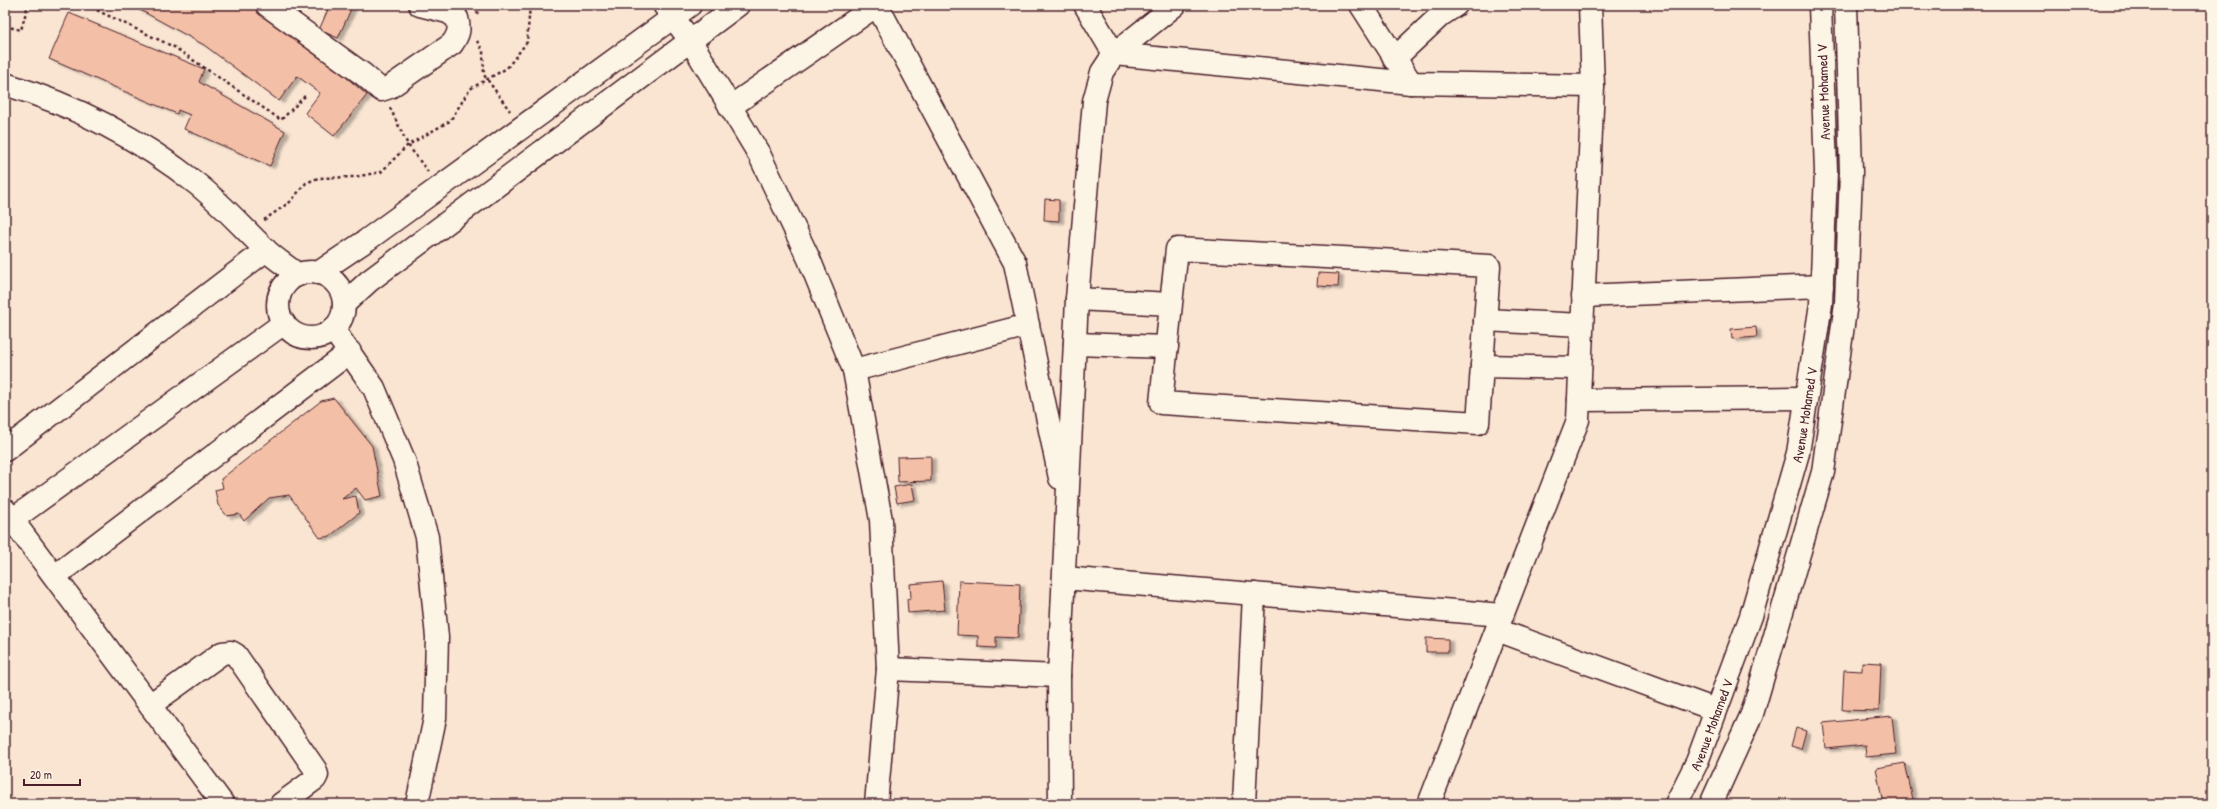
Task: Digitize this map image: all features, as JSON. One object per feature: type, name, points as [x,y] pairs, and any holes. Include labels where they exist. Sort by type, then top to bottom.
[{"type":"street","points":[[267,5],[364,75],[381,90],[390,87],[452,44],[459,35],[460,27],[457,18],[448,12],[420,5]]},
{"type":"street","points":[[344,304],[369,281],[738,5]]},
{"type":"street","points":[[730,107],[877,5],[1015,263],[1067,509]]},
{"type":"street","points":[[1085,5],[1114,54]]},
{"type":"street","points":[[1060,804],[1059,676],[1077,299],[1094,101],[1102,72],[1114,54],[1175,5]]},
{"type":"street","points":[[1361,5],[1394,59],[1411,83]]},
{"type":"street","points":[[1394,59],[1441,15],[1456,5]]},
{"type":"street","points":[[1429,804],[1578,420],[1593,86],[1590,5]]},
{"type":"street","name":"Avenue Mohamed V","points":[[1676,804],[1696,762],[1751,616],[1798,453],[1821,304],[1822,286],[1826,171],[1820,5]]},
{"type":"street","name":"Avenue Mohamed V","points":[[1711,804],[1752,714],[1823,472],[1846,303],[1851,172],[1846,5]]},
{"type":"street","points":[[5,84],[29,91],[89,117],[150,149],[197,185],[248,231],[266,250],[321,273],[342,293],[344,304],[343,313],[333,329],[324,335],[312,338],[301,336],[291,331],[284,323],[279,308],[281,293],[288,282],[321,273],[523,127],[676,9],[690,40],[759,154],[809,259],[854,370],[880,520],[888,669],[876,804]]},
{"type":"street","points":[[1114,54],[1411,83],[1593,86]]},
{"type":"street","points":[[1177,249],[1489,266],[1478,423],[1161,403],[1172,304],[1177,249]]},
{"type":"street","points":[[5,450],[266,250]]},
{"type":"street","points":[[1583,296],[1822,286]]},
{"type":"street","points":[[1077,299],[1172,304]]},
{"type":"street","points":[[1485,320],[1582,325]]},
{"type":"street","points":[[223,804],[9,515],[284,323]]},
{"type":"street","points":[[854,370],[1028,325]]},
{"type":"street","points":[[333,329],[374,388],[404,460],[427,537],[437,637],[435,718],[417,804]]},
{"type":"street","points":[[1075,344],[1167,347]]},
{"type":"street","points":[[55,576],[350,352]]},
{"type":"street","points":[[1482,366],[1580,368]]},
{"type":"street","points":[[1579,400],[1806,398]]},
{"type":"street","points":[[1064,578],[1254,594],[1499,623],[1716,710]]},
{"type":"street","points":[[1244,804],[1254,594]]},
{"type":"street","points":[[150,705],[222,652],[231,652],[236,655],[315,769],[317,775],[315,779],[281,804]]},
{"type":"street","points":[[888,669],[1059,676]]},
{"type":"path","points":[[5,26],[21,30],[28,5]]},
{"type":"path","points":[[86,5],[174,47],[281,120],[305,96]]},
{"type":"path","points":[[248,231],[290,202],[306,183],[318,178],[354,177],[381,172],[408,145],[450,122],[470,89],[507,68],[527,42],[530,5]]},
{"type":"path","points":[[476,39],[483,51],[484,75],[523,127]]},
{"type":"path","points":[[381,90],[408,145],[440,187]]},
{"type":"building","points":[[131,5],[256,5],[311,47],[367,95],[334,136],[305,113],[320,93],[297,76],[279,101],[204,45]]},
{"type":"building","points":[[330,5],[353,5],[338,38],[319,30]]},
{"type":"building","points":[[69,13],[204,69],[199,82],[285,131],[270,166],[184,129],[190,115],[178,110],[177,114],[49,59]]},
{"type":"building","points":[[1045,199],[1059,200],[1059,221],[1044,220]]},
{"type":"building","points":[[1318,273],[1339,274],[1338,287],[1317,286]]},
{"type":"building","points":[[1756,327],[1757,337],[1732,339],[1731,329]]},
{"type":"building","points":[[334,398],[372,446],[382,496],[365,500],[356,488],[342,499],[356,496],[359,513],[330,536],[320,538],[289,495],[269,498],[244,521],[239,514],[227,516],[218,505],[215,490],[223,488],[221,479],[321,401]]},
{"type":"building","points":[[931,456],[931,481],[898,482],[897,457]]},
{"type":"building","points":[[912,484],[915,500],[897,503],[894,487]]},
{"type":"building","points":[[942,581],[945,610],[908,613],[907,599],[911,598],[910,584]]},
{"type":"building","points":[[959,581],[1020,584],[1018,638],[996,637],[996,648],[978,647],[978,636],[957,635]]},
{"type":"building","points":[[1426,638],[1448,639],[1448,652],[1426,652]]},
{"type":"building","points":[[1862,662],[1881,663],[1879,711],[1842,710],[1844,670],[1862,671]]},
{"type":"building","points":[[1892,716],[1896,754],[1866,757],[1865,745],[1826,749],[1823,723]]},
{"type":"building","points":[[1796,728],[1806,731],[1801,749],[1791,746]]},
{"type":"building","points":[[1905,763],[1914,804],[1883,804],[1876,768]]}]
